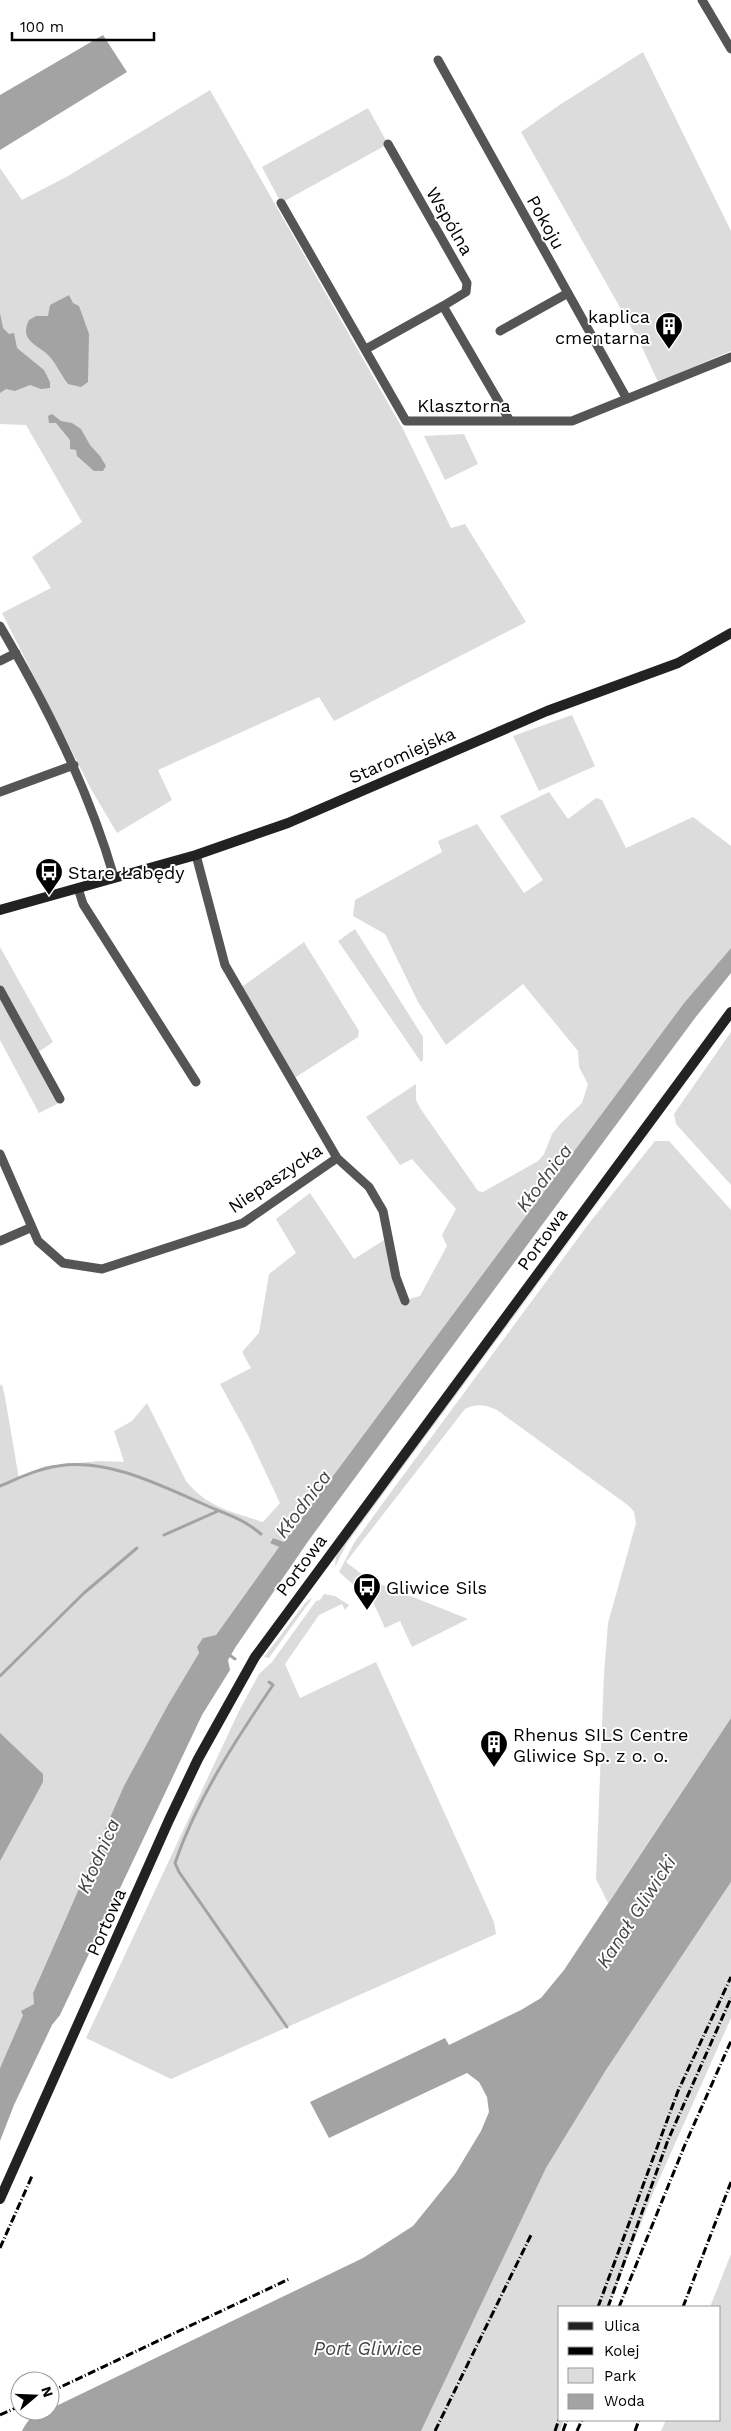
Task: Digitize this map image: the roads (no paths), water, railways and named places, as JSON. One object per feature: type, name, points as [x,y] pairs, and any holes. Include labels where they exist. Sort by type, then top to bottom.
[{"type":"street","points":[[702,0],[731,49]]},
{"type":"street","name":"Pokoju","points":[[438,60],[627,399]]},
{"type":"street","name":"Wspólna","points":[[366,349],[464,294],[468,286],[388,144]]},
{"type":"street","name":"Klasztorna","points":[[281,203],[406,421],[572,421],[731,357]]},
{"type":"street","points":[[500,331],[568,293]]},
{"type":"street","points":[[443,306],[510,421]]},
{"type":"street","points":[[0,626],[74,765],[96,820],[114,877]]},
{"type":"street","name":"Staromiejska","points":[[0,910],[196,855],[288,823],[521,721],[678,663],[731,633]]},
{"type":"street","points":[[0,661],[16,653]]},
{"type":"street","points":[[0,792],[74,765]]},
{"type":"street","name":"Niepaszycka","points":[[0,1154],[30,1228],[38,1240],[63,1263],[102,1269],[243,1223],[337,1158],[225,965],[196,855]]},
{"type":"street","points":[[78,888],[83,904],[196,1082]]},
{"type":"street","points":[[0,990],[60,1100]]},
{"type":"street","name":"Portowa","points":[[0,2199],[169,1820],[198,1759],[255,1657],[731,1012]]},
{"type":"street","points":[[337,1158],[369,1187],[383,1210],[396,1277],[405,1300]]},
{"type":"street","points":[[0,1241],[30,1228]]},
{"type":"water","points":[[103,35],[127,72],[0,150],[0,95]]},
{"type":"water","points":[[69,295],[73,303],[79,306],[89,334],[88,382],[81,387],[68,384],[55,363],[28,338],[26,333],[29,320],[36,316],[48,316],[50,305]]},
{"type":"water","points":[[0,313],[3,328],[9,334],[14,333],[17,348],[44,370],[50,382],[50,388],[41,389],[30,385],[15,391],[6,389],[0,393]]},
{"type":"water","points":[[52,414],[61,421],[72,423],[81,429],[90,445],[106,466],[103,471],[94,471],[77,456],[76,450],[70,449],[70,440],[56,423],[49,423],[48,416]]},
{"type":"water","name":"Kłodnica","points":[[731,948],[731,973],[695,1018],[309,1540],[235,1648],[228,1660],[230,1670],[202,1715],[60,2015],[52,2025],[14,2105],[0,2141],[0,2068],[23,2015],[21,2011],[34,2004],[33,1993],[124,1786],[199,1653],[197,1647],[203,1638],[216,1635],[279,1547],[270,1543],[273,1538],[284,1542],[684,1003]]},
{"type":"water","name":"Port Gliwice","points":[[731,1718],[731,1882],[606,2070],[546,2168],[421,2431],[22,2431],[28,2421],[60,2421],[60,2404],[363,2258],[413,2226],[455,2174],[481,2131],[489,2112],[487,2097],[479,2082],[467,2073],[329,2138],[310,2102],[445,2038],[449,2045],[521,2010],[541,1998],[564,1970]]},
{"type":"water","points":[[0,1733],[43,1774],[43,1782],[0,1861]]},
{"type":"waterway","points":[[0,1486],[50,1467],[76,1465],[113,1469],[167,1488],[239,1520],[261,1534]]},
{"type":"waterway","points":[[164,1535],[218,1511]]},
{"type":"waterway","points":[[0,1676],[84,1593],[137,1548]]},
{"type":"waterway","points":[[228,1654],[235,1659]]},
{"type":"waterway","points":[[269,1682],[273,1685],[218,1771],[194,1816],[175,1863],[179,1872],[287,2027]]},
{"type":"railway","points":[[598,2306],[678,2091],[731,1977]]},
{"type":"railway","points":[[608,2306],[668,2140],[731,1998]]},
{"type":"railway","points":[[619,2306],[684,2147],[731,2041]]},
{"type":"railway","points":[[0,2248],[32,2176]]},
{"type":"railway","points":[[683,2306],[731,2182]]},
{"type":"railway","points":[[435,2431],[531,2235]]},
{"type":"railway","points":[[60,2387],[289,2279]]},
{"type":"railway","points":[[0,2415],[10,2410]]},
{"type":"railway","points":[[555,2431],[558,2421]]},
{"type":"railway","points":[[563,2431],[567,2421]]},
{"type":"railway","points":[[577,2431],[582,2421]]},
{"type":"railway","points":[[635,2431],[639,2421]]},
{"type":"place","name":"kaplica cmentarna","points":[[669,350]]},
{"type":"place","name":"Stare Łabędy","points":[[49,896]]},
{"type":"place","name":"Gliwice Sils","points":[[367,1611]]},
{"type":"place","name":"Rhenus SILS Centre Gliwice Sp. z o. o.","points":[[494,1768]]},
{"type":"water label","name":"Kanał Gliwicki","points":[[636,1912]]}]
